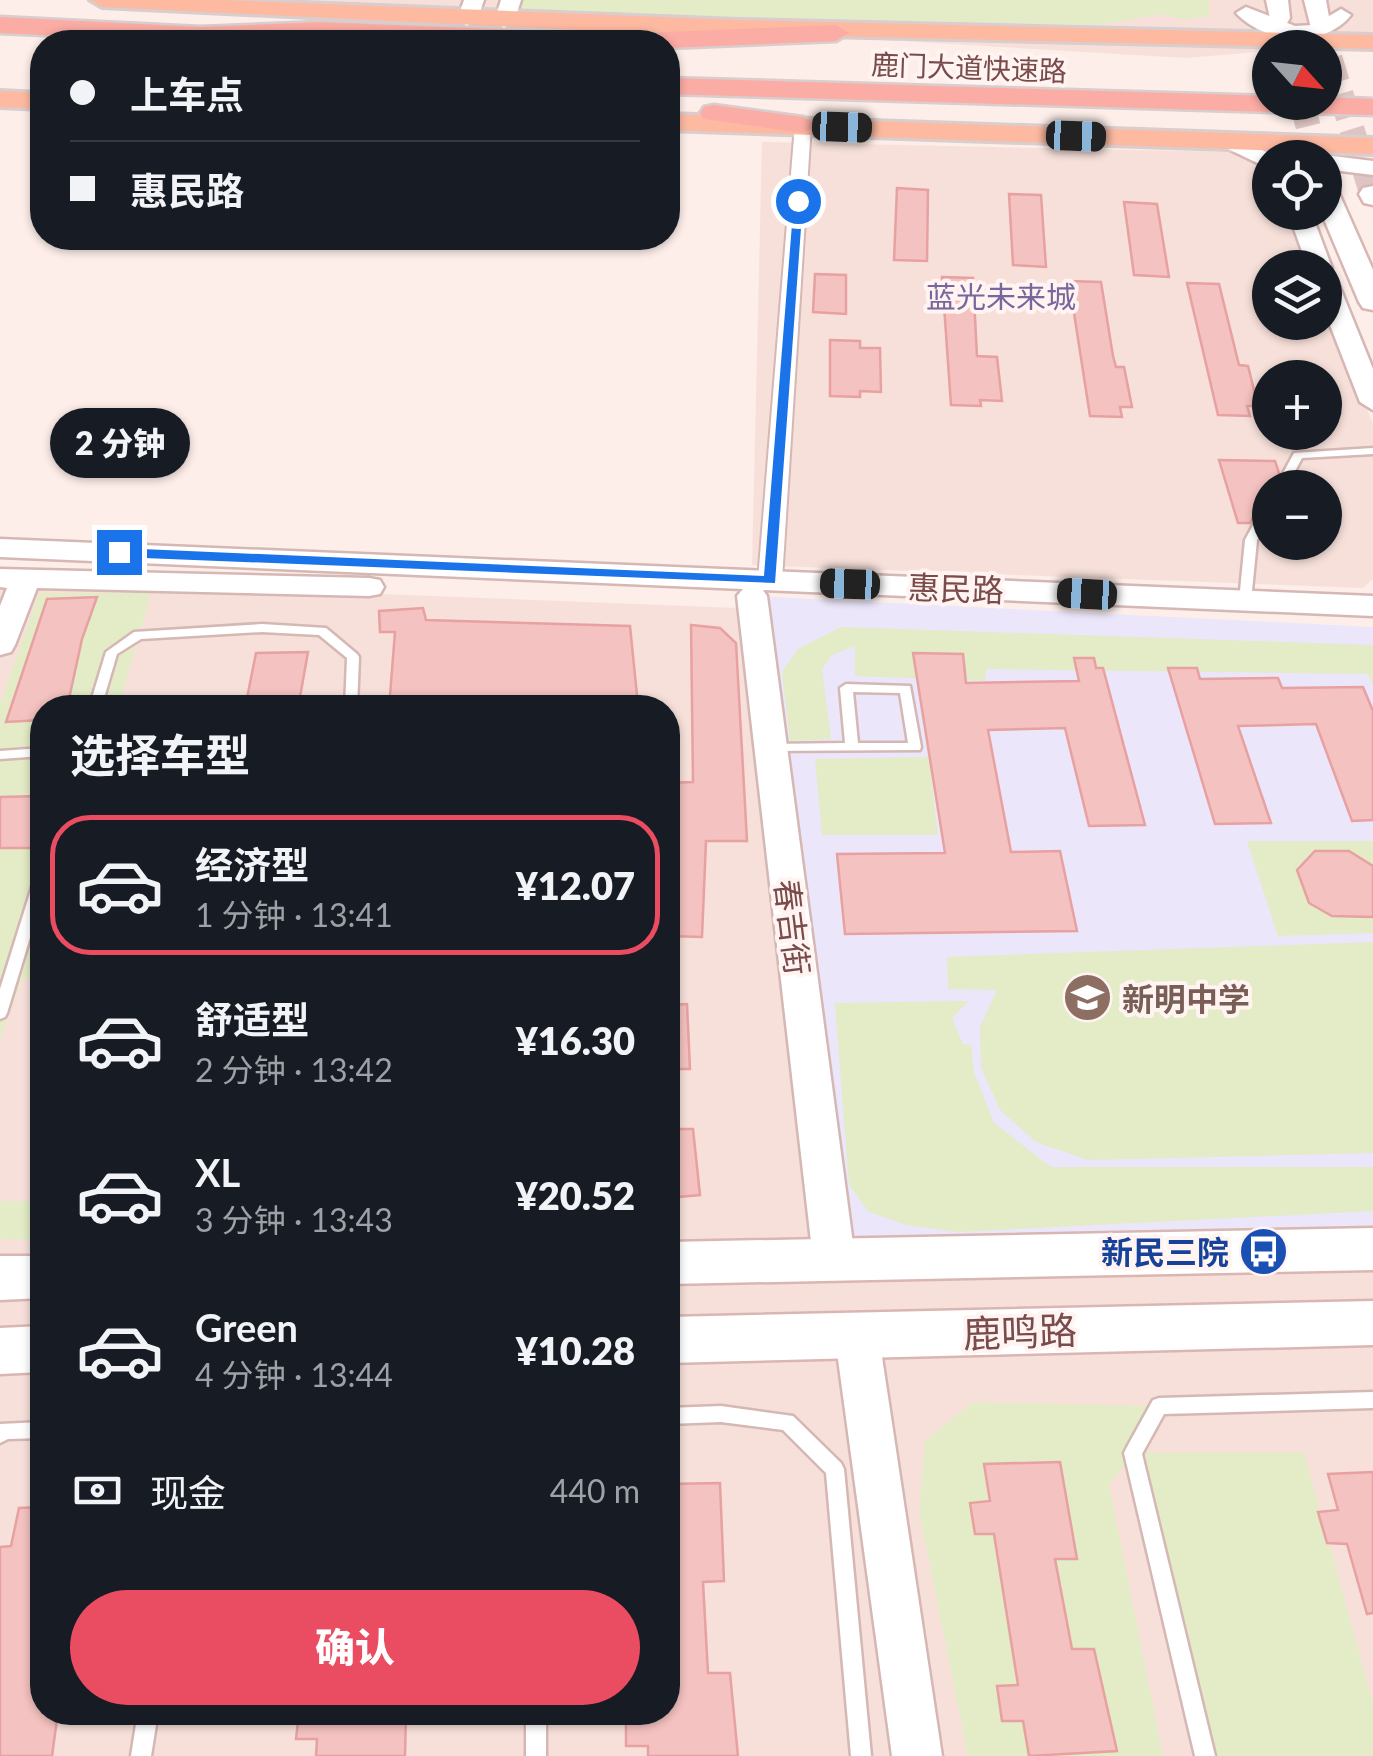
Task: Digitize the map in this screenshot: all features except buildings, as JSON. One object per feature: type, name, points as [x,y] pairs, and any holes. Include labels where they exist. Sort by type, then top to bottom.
[{"type":"highway","points":[[0,25],[98,30]]},
{"type":"highway","points":[[680,39],[836,33]]},
{"type":"highway","points":[[680,58],[780,62]]},
{"type":"highway","name":"鹿门大道快速路","points":[[680,86],[1373,107]]},
{"type":"highway","points":[[680,108],[803,126]]},
{"type":"main road","points":[[102,0],[508,11],[836,33],[1373,40]]},
{"type":"main road","points":[[0,98],[30,99]]},
{"type":"main road","points":[[680,122],[1373,146]]},
{"type":"main road","points":[[1342,230],[1373,302]]},
{"type":"main road","points":[[680,1262],[1373,1249]]},
{"type":"main road","points":[[0,1278],[30,1277]]},
{"type":"main road","name":"鹿鸣路","points":[[680,1340],[1276,1322],[1373,1323]]},
{"type":"main road","points":[[0,1351],[30,1350]]},
{"type":"street","points":[[1190,38],[1231,28],[1246,7],[1262,24],[1282,31],[1306,32],[1326,28],[1340,7]]},
{"type":"street","points":[[1340,7],[1344,23],[1373,40]]},
{"type":"street","points":[[761,588],[803,126]]},
{"type":"street","points":[[1232,142],[1252,153]]},
{"type":"street","points":[[1342,162],[1373,168]]},
{"type":"street","points":[[1342,323],[1373,402]]},
{"type":"street","name":"惠民路","points":[[0,548],[1373,622]]},
{"type":"street","points":[[0,645],[13,578]]},
{"type":"street","name":"惠民路","points":[[13,578],[761,588],[1373,606]]},
{"type":"street","name":"春吉街","points":[[761,588],[771,748],[834,1259]]},
{"type":"street","points":[[856,1337],[917,1756]]},
{"type":"lane","points":[[1290,470],[1298,454],[1373,451]]},
{"type":"lane","points":[[1245,600],[1252,538]]},
{"type":"lane","points":[[99,695],[112,652],[138,635],[262,628],[322,631],[352,657],[351,695]]},
{"type":"lane","points":[[771,748],[915,747],[906,689],[846,688],[852,746]]},
{"type":"lane","points":[[0,755],[30,753]]},
{"type":"lane","points":[[0,1012],[30,915]]},
{"type":"lane","points":[[1205,1756],[1134,1453],[1158,1406],[1373,1400]]},
{"type":"lane","points":[[680,1416],[721,1414],[787,1422],[835,1469],[861,1756]]},
{"type":"lane","points":[[0,1435],[4,1431],[30,1430]]},
{"type":"lane","points":[[141,1756],[146,1725]]},
{"type":"lane","points":[[536,1725],[536,1756]]},
{"type":"shaded area","points":[[100,0],[1373,0],[1373,43],[1342,45],[1342,30],[1252,30],[1252,52],[1186,58]]},
{"type":"shaded area","points":[[762,142],[1233,152],[1252,159],[1252,230],[1295,230],[1303,250],[1252,250],[1252,340],[1339,340],[1373,424],[1373,579],[1363,588],[752,565]]},
{"type":"shaded area","points":[[0,579],[1373,633],[1373,1756],[0,1756]]},
{"type":"shaded area","name":"新明中学","points":[[752,596],[1373,627],[1373,1249],[834,1259]]},
{"type":"green space","points":[[511,0],[1209,0],[1209,16],[1184,20],[1162,14],[1097,25],[682,16],[680,28],[504,22]]},
{"type":"green space","points":[[39,593],[151,593],[122,695],[30,695],[30,979],[22,979],[0,1040],[0,704]]},
{"type":"green space","points":[[841,627],[1373,645],[1373,686],[1368,674],[986,669],[985,681],[855,676],[855,646],[832,655],[822,669],[831,739],[790,741],[782,672],[798,649]]},
{"type":"green space","points":[[929,757],[938,835],[822,835],[815,759]]},
{"type":"green space","points":[[1247,841],[1373,841],[1373,933],[1278,936]]},
{"type":"green space","points":[[1373,942],[1373,1153],[1088,1160],[1036,1142],[1000,1110],[981,1067],[980,1027],[997,990],[948,989],[947,957]]},
{"type":"green space","points":[[969,1001],[952,1018],[963,1044],[971,1045],[974,1072],[994,1123],[1051,1167],[1373,1167],[1373,1211],[957,1232],[907,1225],[869,1212],[849,1185],[835,1003]]},
{"type":"green space","points":[[0,1201],[30,1201],[30,1240],[0,1239]]},
{"type":"green space","points":[[973,1402],[1159,1406],[1134,1453],[1304,1452],[1373,1704],[1373,1756],[1205,1756],[1133,1454],[1109,1485],[1163,1756],[968,1756],[919,1511],[925,1440]]},
{"type":"tunnel","points":[[1319,23],[1372,194]]},
{"type":"tunnel","points":[[1306,120],[1312,140]]},
{"type":"place","name":"新明中学","points":[[1087,998]]},
{"type":"place","name":"新民三院","points":[[1264,1251]]},
{"type":"district","name":"蓝光未来城","points":[[1001,296]]},
{"type":"route","points":[[119,552],[770,580],[798,201]]}]
